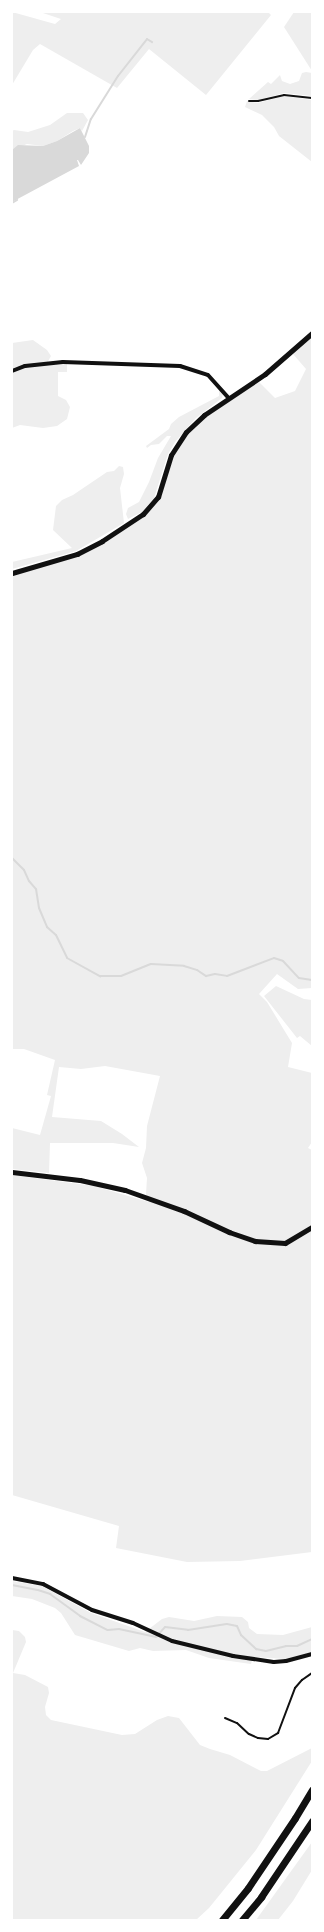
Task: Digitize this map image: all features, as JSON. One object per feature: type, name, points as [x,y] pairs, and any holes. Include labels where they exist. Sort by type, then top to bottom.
[{"type":"highway","points":[[222,1920],[248,1888],[312,1790]]},
{"type":"highway","points":[[242,1920],[261,1897],[312,1821]]},
{"type":"street","points":[[12,572],[77,554],[102,541],[144,514],[158,497],[171,455],[181,438],[201,417],[272,368],[312,333]]},
{"type":"street","points":[[12,371],[25,366],[63,362],[180,366],[208,375],[229,398]]},
{"type":"street","points":[[12,1172],[65,1178],[119,1188],[184,1211],[228,1232],[255,1241],[285,1242],[312,1227]]},
{"type":"street","points":[[12,1578],[43,1584],[92,1610],[152,1631],[163,1637],[233,1656],[259,1661],[286,1661],[312,1654]]},
{"type":"lane","points":[[249,101],[258,101],[284,95],[312,98]]},
{"type":"lane","points":[[225,1718],[237,1723],[249,1734],[258,1738],[268,1739],[278,1733],[295,1688],[302,1680],[312,1673]]},
{"type":"shaded area","points":[[12,12],[55,24],[61,19],[40,12],[268,12],[271,15],[206,95],[149,49],[117,88],[40,44],[33,50],[12,85]]},
{"type":"shaded area","points":[[294,12],[312,12],[312,71],[284,27]]},
{"type":"shaded area","points":[[302,73],[312,73],[312,96],[284,93],[258,100],[249,99],[268,82],[271,84],[280,75],[282,81],[290,84],[299,81]]},
{"type":"shaded area","points":[[284,96],[312,100],[312,162],[279,136],[274,127],[262,115],[245,107],[247,101],[258,103]]},
{"type":"shaded area","points":[[67,113],[83,113],[88,120],[82,131],[80,128],[57,141],[43,146],[27,144],[12,150],[12,131],[28,132],[50,125]]},
{"type":"shaded area","points":[[80,128],[89,146],[89,153],[81,165],[77,160],[79,166],[12,202],[12,150],[18,145],[43,146],[57,141]]},
{"type":"shaded area","points":[[312,336],[312,988],[298,989],[277,974],[259,994],[267,1002],[292,1043],[288,1067],[312,1073],[312,1142],[308,1148],[312,1150],[312,1552],[240,1561],[187,1562],[116,1548],[119,1526],[12,1495],[12,1175],[94,1186],[149,1202],[146,1194],[147,1178],[142,1163],[146,1148],[147,1126],[160,1076],[105,1066],[81,1069],[59,1067],[52,1117],[101,1121],[139,1147],[113,1143],[50,1143],[49,1173],[12,1169],[12,1128],[40,1135],[51,1096],[47,1095],[55,1060],[24,1049],[12,1049],[12,575],[78,556],[103,543],[145,516],[160,498],[174,456],[188,434],[206,417],[259,382],[275,398],[295,391],[306,369],[293,354]]},
{"type":"shaded area","points":[[33,340],[47,350],[51,356],[46,365],[67,364],[67,372],[58,372],[58,396],[66,400],[70,407],[67,419],[57,426],[43,428],[20,425],[12,428],[12,343]]},
{"type":"shaded area","points":[[219,388],[223,393],[222,398],[196,418],[175,442],[168,454],[154,498],[142,512],[128,519],[126,514],[128,508],[139,502],[149,482],[158,458],[171,436],[167,436],[159,444],[151,445],[147,448],[146,446],[169,429],[171,424],[179,417],[219,396]]},
{"type":"shaded area","points":[[119,466],[123,467],[124,474],[120,488],[124,523],[76,551],[12,569],[12,562],[72,548],[53,530],[56,506],[62,500],[73,495],[107,472],[114,471]]},
{"type":"shaded area","points":[[276,986],[304,999],[312,1000],[312,1046],[300,1036],[297,1038],[264,996]]},
{"type":"shaded area","points":[[12,1581],[42,1586],[91,1613],[145,1632],[162,1619],[169,1617],[194,1621],[217,1616],[242,1617],[248,1622],[249,1628],[257,1634],[283,1635],[312,1627],[312,1652],[285,1659],[253,1657],[251,1664],[209,1658],[186,1650],[153,1651],[140,1648],[129,1651],[75,1635],[61,1613],[55,1608],[32,1599],[12,1596]]},
{"type":"shaded area","points":[[12,1630],[19,1631],[25,1637],[26,1642],[13,1673],[25,1675],[48,1687],[49,1693],[45,1707],[46,1715],[51,1720],[122,1735],[135,1734],[157,1720],[168,1716],[179,1718],[200,1745],[230,1755],[261,1771],[267,1771],[312,1748],[312,1761],[256,1850],[209,1908],[196,1920],[12,1920]]},
{"type":"shaded area","points":[[312,1842],[312,1870],[293,1901],[278,1920],[256,1920]]},
{"type":"waterway","points":[[85,137],[91,119],[118,76],[147,39],[152,42]]},
{"type":"waterway","points":[[12,203],[17,200]]},
{"type":"waterway","points":[[12,858],[24,870],[29,881],[36,889],[39,908],[47,927],[56,935],[67,958],[100,976],[121,976],[151,964],[184,966],[197,970],[206,976],[215,974],[227,976],[274,958],[283,961],[299,978],[312,980]]},
{"type":"waterway","points":[[12,1585],[50,1594],[80,1616],[108,1630],[119,1629],[156,1637],[165,1627],[188,1630],[227,1624],[237,1626],[241,1635],[256,1649],[266,1651],[286,1646],[297,1646],[312,1639]]}]
